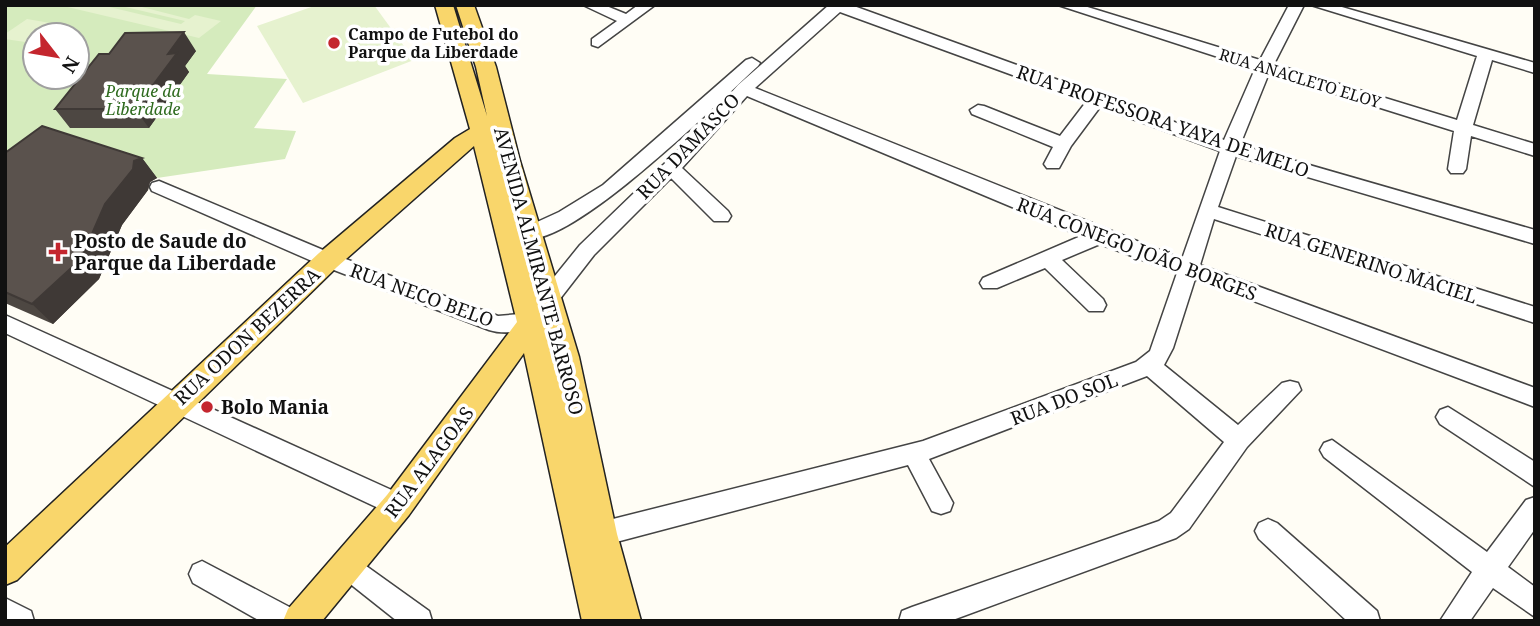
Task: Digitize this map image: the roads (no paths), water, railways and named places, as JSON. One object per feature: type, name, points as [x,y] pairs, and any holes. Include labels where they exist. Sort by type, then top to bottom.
[{"type":"main road","name":"AVENIDA ALMIRANTE BARROSO","points":[[444,5],[531,233],[541,309],[565,357],[601,534],[624,621]]},
{"type":"main road","name":"AVENIDA ALMIRANTE BARROSO","points":[[465,5],[486,67],[494,134]]},
{"type":"main road","name":"RUA ODON BEZERRA","points":[[5,569],[328,260],[463,143],[494,134]]},
{"type":"main road","points":[[494,134],[541,309],[599,621]]},
{"type":"main road","name":"RUA ALAGOAS","points":[[300,621],[398,505],[541,309]]},
{"type":"street","points":[[590,5],[628,20]]},
{"type":"street","points":[[598,42],[649,5]]},
{"type":"street","name":"RUA DAMASCO","points":[[531,233],[566,217],[610,190],[820,5]]},
{"type":"street","name":"RUA DAMASCO","points":[[541,309],[587,250],[744,89],[838,5]]},
{"type":"street","name":"RUA PROFESSORA YAYA DE MELO","points":[[838,5],[1232,149],[1535,237]]},
{"type":"street","name":"RUA ANACLETO ELOY","points":[[1065,5],[1535,150]]},
{"type":"street","points":[[1318,5],[1535,68]]},
{"type":"street","points":[[1239,440],[1149,365],[1163,348],[1207,209],[1262,67],[1296,6]]},
{"type":"street","points":[[1457,169],[1463,128],[1486,53]]},
{"type":"street","name":"RUA CONEGO JOÃO BORGES","points":[[744,89],[1100,236],[1535,398]]},
{"type":"street","points":[[1053,164],[1063,144],[1096,101]]},
{"type":"street","points":[[978,110],[1063,144]]},
{"type":"street","points":[[670,167],[721,216]]},
{"type":"street","name":"RUA NECO BELO","points":[[159,187],[328,260],[497,324],[541,309]]},
{"type":"street","name":"RUA GENERINO MACIEL","points":[[1207,209],[1535,316]]},
{"type":"street","points":[[990,283],[1100,236]]},
{"type":"street","points":[[1048,258],[1096,305]]},
{"type":"street","points":[[5,323],[398,505]]},
{"type":"street","name":"RUA DO SOL","points":[[601,534],[914,454],[1149,365]]},
{"type":"street","points":[[912,621],[1167,530],[1180,521],[1239,440],[1290,390]]},
{"type":"street","points":[[1448,417],[1535,476]]},
{"type":"street","points":[[1332,450],[1535,604]]},
{"type":"street","points":[[914,454],[941,503]]},
{"type":"street","points":[[1453,621],[1535,508]]},
{"type":"street","points":[[1268,531],[1367,621]]},
{"type":"street","points":[[348,566],[419,621]]},
{"type":"street","points":[[202,574],[287,621]]},
{"type":"street","points":[[5,611],[21,621]]},
{"type":"place","name":"Campo de Futebol do Parque da Liberdade","points":[[334,43]]},
{"type":"place","name":"Posto de Saude do Parque da Liberdade","points":[[58,252]]},
{"type":"place","name":"Bolo Mania","points":[[207,407]]},
{"type":"park label","name":"Parque da Liberdade","points":[[143,100]]}]
